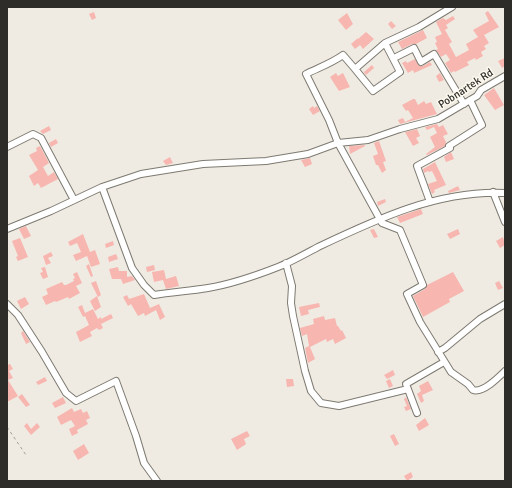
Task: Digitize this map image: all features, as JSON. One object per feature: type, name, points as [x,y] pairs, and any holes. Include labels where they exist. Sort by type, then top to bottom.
[{"type":"street","points":[[355,69],[385,43],[419,27],[452,7]]},
{"type":"street","points":[[385,43],[400,72],[373,90],[343,55],[306,74],[329,120],[338,143],[382,223],[400,230],[423,285],[407,294],[420,322],[444,362],[451,372],[475,391],[482,389],[505,372]]},
{"type":"street","points":[[394,58],[414,48],[421,62],[434,54],[464,104]]},
{"type":"street","name":"Pobnartek Rd","points":[[7,229],[52,211],[102,187],[141,174],[203,164],[266,161],[308,154],[338,143],[368,140],[400,129],[438,119],[477,96],[481,90],[505,76]]},
{"type":"street","points":[[430,202],[417,166],[450,148],[449,146],[482,125],[470,100]]},
{"type":"street","points":[[7,148],[33,134],[40,138],[74,200]]},
{"type":"street","points":[[102,187],[132,268],[144,285],[154,295],[208,288],[249,278],[286,263],[406,208],[451,196],[493,192],[505,193]]},
{"type":"street","points":[[493,192],[505,222]]},
{"type":"street","points":[[286,263],[292,286],[292,316],[305,371],[311,391],[321,403],[339,406],[408,389]]},
{"type":"street","points":[[7,304],[18,315],[66,393],[76,401],[116,381],[144,463],[157,481]]},
{"type":"street","points":[[438,352],[451,344],[480,319],[505,304]]},
{"type":"street","points":[[416,413],[406,384],[444,362]]},
{"type":"path","points":[[7,427],[26,455]]},
{"type":"building","points":[[488,11],[499,27],[484,35],[489,43],[484,46],[486,49],[481,52],[483,56],[476,60],[475,58],[467,62],[469,65],[451,73],[445,63],[450,60],[446,54],[441,57],[436,50],[438,49],[435,43],[437,42],[435,37],[442,34],[436,22],[443,18],[446,20],[453,16],[455,19],[446,25],[448,28],[445,30],[452,42],[449,44],[456,57],[469,50],[466,44],[478,37],[473,30],[489,21],[485,13]]},
{"type":"building","points":[[94,12],[96,18],[92,20],[89,14]]},
{"type":"building","points":[[347,13],[353,24],[346,30],[338,20]]},
{"type":"building","points":[[391,21],[396,26],[392,29],[388,24]]},
{"type":"building","points":[[423,30],[427,38],[402,49],[398,42]]},
{"type":"building","points":[[366,32],[374,39],[363,49],[360,45],[355,49],[351,44]]},
{"type":"building","points":[[505,58],[505,66],[502,68],[498,61]]},
{"type":"building","points":[[415,59],[419,66],[423,66],[430,62],[432,65],[414,73],[413,70],[408,73],[402,63],[406,61],[407,63]]},
{"type":"building","points":[[372,65],[374,68],[366,75],[363,71],[364,72]]},
{"type":"building","points":[[336,73],[338,76],[343,73],[350,87],[339,91],[330,77]]},
{"type":"building","points":[[440,73],[444,80],[439,82],[436,76]]},
{"type":"building","points":[[494,88],[504,105],[495,110],[484,95]]},
{"type":"building","points":[[415,99],[418,105],[424,101],[426,104],[431,102],[437,114],[400,124],[398,120],[403,118],[405,122],[413,118],[408,110],[406,111],[402,105]]},
{"type":"building","points":[[313,106],[314,108],[317,106],[320,111],[313,115],[309,109]]},
{"type":"building","points":[[437,124],[439,127],[443,125],[448,134],[443,136],[446,142],[445,146],[427,155],[426,154],[435,147],[430,137],[437,133],[434,127],[427,130],[425,127]]},
{"type":"building","points":[[49,126],[51,130],[43,134],[40,131]]},
{"type":"building","points":[[417,129],[420,136],[416,138],[419,143],[413,146],[405,132]]},
{"type":"building","points":[[56,139],[58,143],[51,147],[49,143]]},
{"type":"building","points":[[379,141],[386,161],[383,162],[386,170],[382,173],[378,165],[376,165],[373,156],[378,154],[374,143]]},
{"type":"building","points":[[40,146],[49,163],[43,167],[48,176],[54,172],[58,179],[41,188],[38,183],[34,186],[29,176],[38,170],[29,155],[37,151],[36,148]]},
{"type":"building","points":[[349,146],[365,146],[350,154]]},
{"type":"building","points":[[451,152],[454,159],[446,162],[444,157]]},
{"type":"building","points":[[170,157],[173,163],[166,165],[163,161]]},
{"type":"building","points":[[310,158],[312,164],[305,167],[301,160]]},
{"type":"building","points":[[435,162],[446,185],[434,190],[435,192],[432,194],[428,184],[437,181],[432,171],[424,173],[423,169]]},
{"type":"building","points":[[458,186],[460,190],[449,193],[448,191]]},
{"type":"building","points":[[385,199],[386,202],[378,206],[377,202]]},
{"type":"building","points":[[421,209],[423,214],[400,223],[397,217]]},
{"type":"building","points":[[26,226],[31,236],[24,239],[19,229]]},
{"type":"building","points":[[374,229],[378,237],[374,238],[370,230]]},
{"type":"building","points":[[458,229],[460,234],[450,239],[447,234]]},
{"type":"building","points":[[83,234],[90,252],[95,250],[100,264],[91,267],[87,256],[76,261],[73,255],[81,252],[77,243],[70,246],[68,242]]},
{"type":"building","points":[[503,237],[505,245],[500,248],[496,241]]},
{"type":"building","points":[[20,238],[28,257],[18,261],[16,257],[18,256],[12,241]]},
{"type":"building","points":[[113,241],[114,245],[106,248],[105,244]]},
{"type":"building","points":[[51,252],[53,256],[48,258],[51,263],[46,265],[43,256]]},
{"type":"building","points":[[116,254],[118,259],[109,262],[108,257]]},
{"type":"building","points":[[89,264],[93,276],[91,277],[86,266]]},
{"type":"building","points":[[154,265],[155,270],[147,272],[146,267]]},
{"type":"building","points":[[45,267],[48,277],[43,279],[40,273],[43,272],[41,268]]},
{"type":"building","points":[[118,267],[119,271],[127,271],[127,277],[132,276],[135,280],[123,284],[121,279],[112,279],[109,269]]},
{"type":"building","points":[[164,270],[166,279],[176,276],[179,286],[166,289],[163,280],[154,282],[152,272]]},
{"type":"building","points":[[77,272],[82,283],[76,286],[80,293],[69,299],[68,297],[46,305],[42,297],[48,294],[46,289],[62,282],[66,285],[74,281],[73,279],[75,278],[73,274]]},
{"type":"building","points":[[453,272],[464,291],[449,299],[450,302],[423,317],[413,296],[425,289],[427,285]]},
{"type":"building","points":[[96,281],[101,295],[98,297],[91,283]]},
{"type":"building","points":[[499,281],[503,288],[498,290],[495,283]]},
{"type":"building","points":[[144,294],[150,308],[159,304],[165,317],[160,320],[156,310],[145,316],[144,313],[138,316],[131,304],[128,306],[123,297],[127,295],[129,299]]},
{"type":"building","points":[[97,296],[101,307],[95,311],[90,301]]},
{"type":"building","points":[[25,297],[29,304],[21,309],[17,301]]},
{"type":"building","points":[[319,303],[320,307],[308,310],[309,314],[301,316],[299,307]]},
{"type":"building","points":[[82,305],[85,313],[93,309],[98,319],[111,314],[113,318],[101,324],[103,328],[99,330],[97,328],[90,332],[92,336],[80,342],[76,332],[89,325],[85,316],[83,317],[78,307]]},
{"type":"building","points":[[324,316],[325,320],[335,318],[337,326],[341,331],[342,330],[346,338],[335,344],[333,339],[327,342],[326,339],[310,347],[315,359],[308,363],[305,348],[309,346],[307,334],[302,336],[300,328],[314,324],[313,319]]},
{"type":"building","points":[[23,331],[30,342],[26,344],[21,333]]},
{"type":"building","points":[[10,364],[13,369],[9,371],[13,378],[8,380],[18,396],[7,402],[7,365]]},
{"type":"building","points":[[393,370],[395,375],[387,379],[384,375]]},
{"type":"building","points":[[45,377],[47,381],[38,385],[36,382]]},
{"type":"building","points":[[286,379],[293,379],[294,386],[287,387]]},
{"type":"building","points":[[390,379],[393,386],[389,388],[386,381]]},
{"type":"building","points":[[428,381],[433,390],[422,395],[424,401],[421,403],[417,394],[421,391],[419,386]]},
{"type":"building","points":[[22,394],[30,405],[26,407],[18,397]]},
{"type":"building","points":[[63,397],[66,403],[55,408],[52,403]]},
{"type":"building","points":[[406,397],[411,409],[406,411],[404,407],[407,406],[404,399]]},
{"type":"building","points":[[72,408],[74,412],[81,409],[83,413],[87,411],[90,418],[86,420],[88,424],[77,430],[78,433],[72,436],[69,429],[75,426],[71,420],[61,425],[57,417]]},
{"type":"building","points":[[425,418],[429,425],[419,431],[416,425]]},
{"type":"building","points":[[27,423],[31,429],[37,423],[40,427],[31,435],[24,426]]},
{"type":"building","points":[[247,431],[250,436],[244,439],[246,444],[237,450],[231,439]]},
{"type":"building","points":[[394,434],[399,444],[395,446],[390,436]]},
{"type":"building","points":[[84,444],[89,453],[78,460],[73,451]]},
{"type":"building","points":[[411,472],[413,477],[407,481],[404,476]]}]
